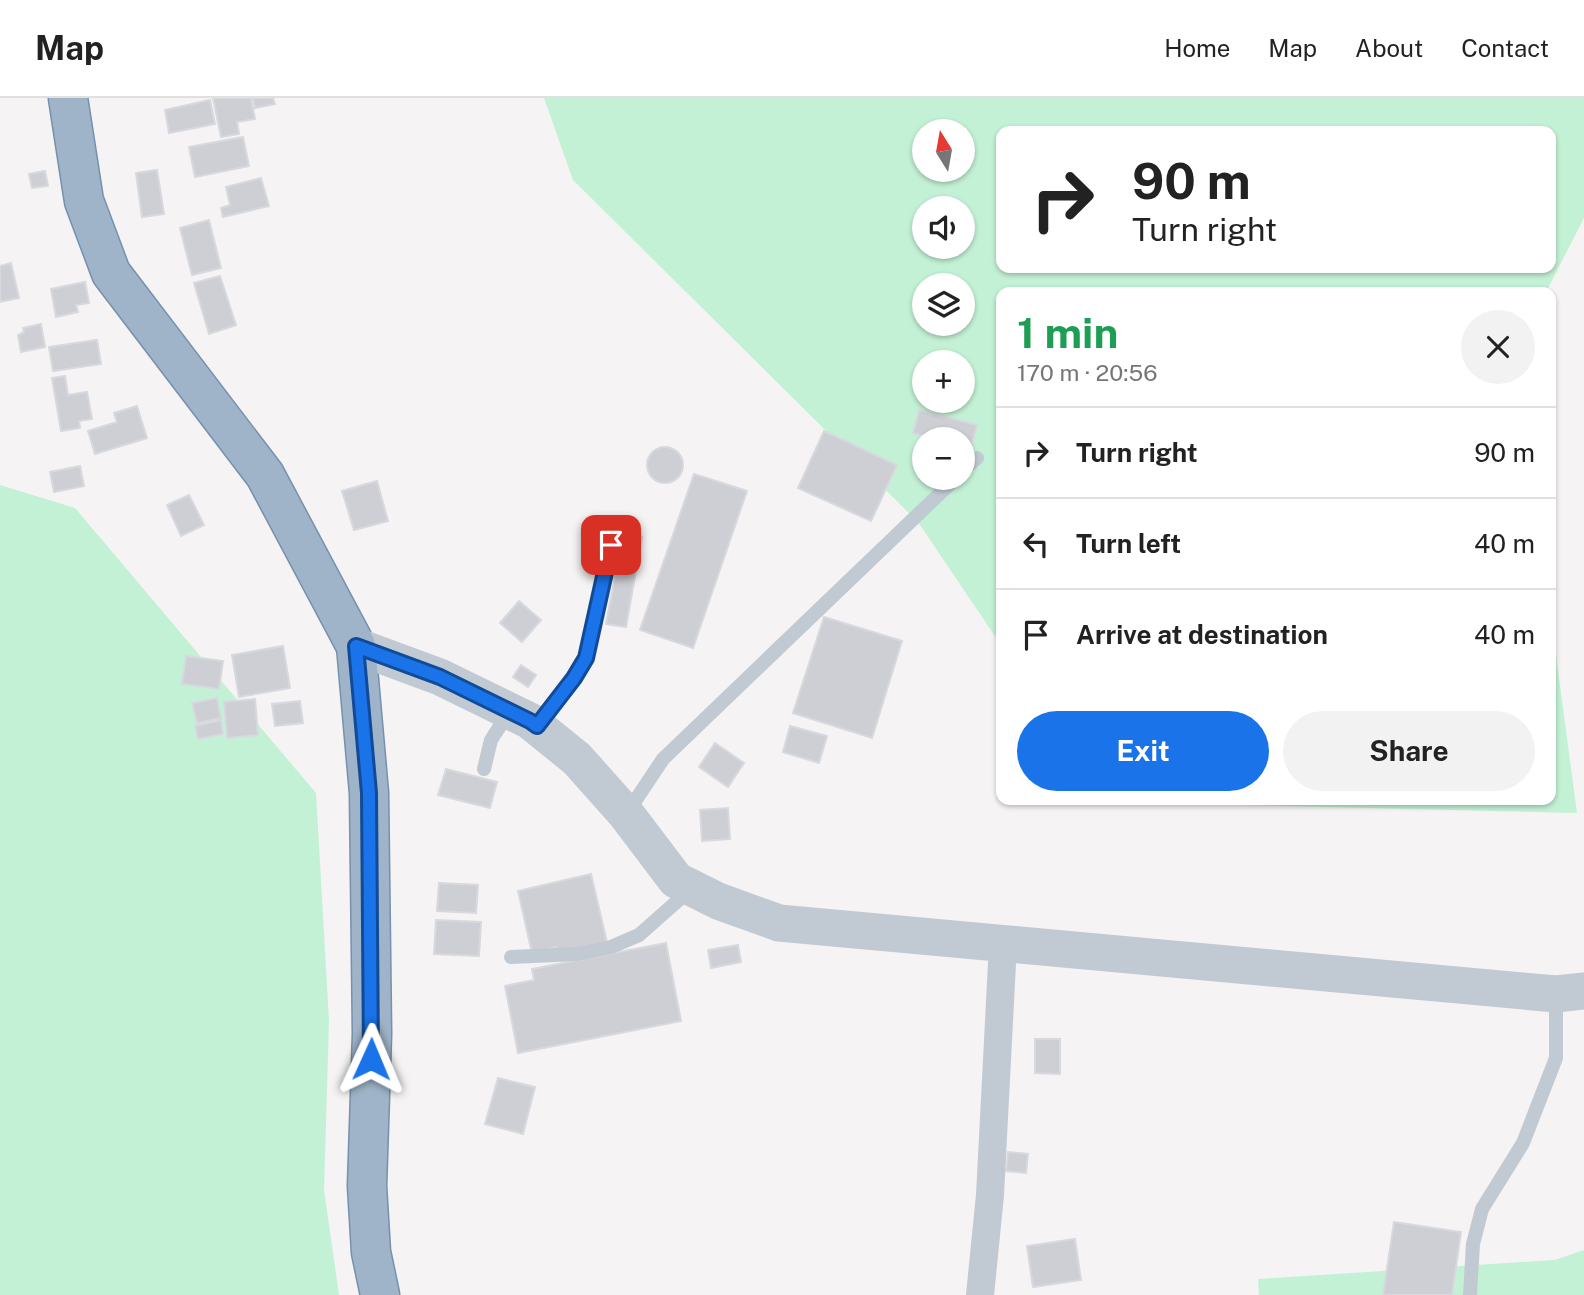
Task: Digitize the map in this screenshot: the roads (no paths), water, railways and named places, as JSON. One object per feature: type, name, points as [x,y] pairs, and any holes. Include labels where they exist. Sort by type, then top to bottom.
[{"type":"highway","points":[[68,98],[84,201],[111,272],[265,475],[356,646],[369,793],[372,1034],[366,1186],[371,1252],[380,1295]]},
{"type":"street","points":[[356,646],[440,677],[523,719],[578,759],[626,814],[676,880],[718,901],[779,923],[1570,992]]},
{"type":"street","points":[[980,1295],[990,1195],[1003,944]]},
{"type":"lane","points":[[626,814],[663,758],[943,490]]},
{"type":"lane","points":[[484,769],[491,740],[523,719],[574,678],[586,658],[611,545]]},
{"type":"lane","points":[[511,957],[578,954],[611,947],[639,935],[692,888]]},
{"type":"lane","points":[[1470,1295],[1473,1244],[1482,1209],[1523,1143],[1556,1058],[1570,992]]}]
